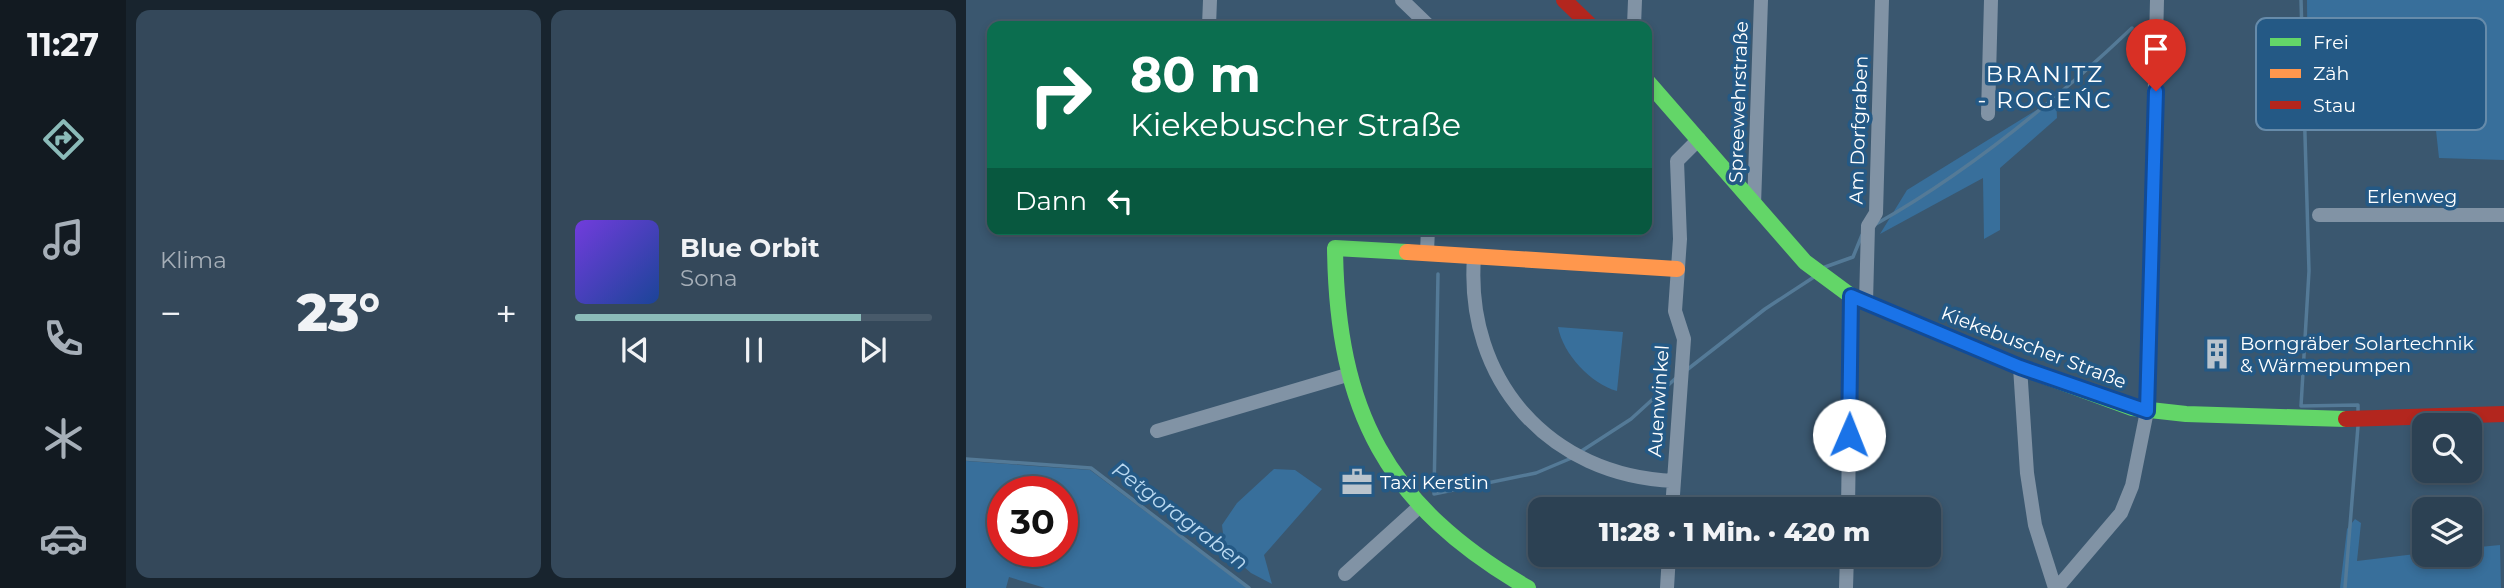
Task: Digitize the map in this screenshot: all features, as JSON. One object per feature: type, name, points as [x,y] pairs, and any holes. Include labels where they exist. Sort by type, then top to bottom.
[{"type":"street","points":[[1209,21],[1210,0]]},
{"type":"street","points":[[1402,0],[1424,21]]},
{"type":"street","points":[[1563,0],[1586,21]]},
{"type":"street","points":[[1634,21],[1635,0]]},
{"type":"street","name":"Spreewehrstraße","points":[[1754,205],[1762,0]]},
{"type":"street","name":"Am Dorfgraben","points":[[1849,497],[1858,299],[1868,226],[1876,213],[1882,0]]},
{"type":"street","points":[[1988,114],[1991,0]]},
{"type":"street","points":[[2056,588],[2121,513],[2132,486],[2147,411],[2157,0]]},
{"type":"street","name":"Kiekebuscher Straße","points":[[1652,87],[1805,262],[1858,299],[2020,367],[2147,411],[2357,419],[2504,414]]},
{"type":"street","name":"Auenwinkel","points":[[1673,497],[1684,339],[1675,311],[1680,239],[1677,161],[1699,139]]},
{"type":"street","name":"Erlenweg","points":[[2319,215],[2504,215]]},
{"type":"street","points":[[1427,252],[1428,235]]},
{"type":"street","points":[[1528,588],[1478,559],[1450,537],[1420,506],[1383,457],[1362,419],[1347,375],[1335,313],[1335,248],[1677,270]]},
{"type":"street","points":[[1474,257],[1475,306],[1492,364],[1521,413],[1539,431],[1575,454],[1619,473],[1674,481]]},
{"type":"street","points":[[2020,367],[2027,472],[2035,525],[2056,588]]},
{"type":"street","points":[[1157,431],[1347,375]]},
{"type":"street","points":[[1345,574],[1420,506]]},
{"type":"street","points":[[1667,588],[1668,567]]},
{"type":"street","points":[[1846,588],[1847,567]]},
{"type":"shaded area","points":[[2307,0],[2504,0],[2504,160],[2439,158],[2436,130],[2486,130],[2486,18],[2307,18]]},
{"type":"shaded area","points":[[2056,98],[2057,118],[2000,168],[2000,230],[1984,239],[1983,178],[1880,234],[1907,190]]},
{"type":"shaded area","points":[[1558,327],[1623,332],[1617,391],[1588,375],[1572,357]]},
{"type":"shaded area","points":[[966,461],[1090,470],[1248,588],[1045,588],[1009,577],[1006,588],[966,588]]},
{"type":"shaded area","points":[[1274,469],[1295,470],[1322,489],[1264,555],[1272,584],[1251,573],[1225,550],[1222,525],[1237,503]]},
{"type":"shaded area","points":[[2355,519],[2361,523],[2357,561],[2412,554],[2412,567],[2482,567],[2482,547],[2500,545],[2501,588],[2340,588],[2347,529]]},
{"type":"waterway","points":[[2301,0],[2302,18]]},
{"type":"waterway","points":[[1876,224],[1945,181],[2010,134],[2042,109],[2132,28]]},
{"type":"waterway","points":[[2305,130],[2309,271],[2301,406],[2358,405],[2358,412]]},
{"type":"waterway","points":[[1825,267],[1853,257],[1862,235]]},
{"type":"waterway","points":[[1438,274],[1434,494],[1536,473],[1574,457]]},
{"type":"waterway","points":[[1688,369],[1765,309],[1814,277]]},
{"type":"waterway","points":[[1580,452],[1631,419],[1676,378]]},
{"type":"waterway","points":[[2345,588],[2358,426]]},
{"type":"waterway","name":"Petgoragraben","points":[[966,459],[1091,468],[1249,588]]},
{"type":"traffic: fast","points":[[1652,87],[1805,262],[1851,296],[2020,367],[2132,408],[2186,414],[2346,419]]},
{"type":"traffic: fast","points":[[1407,252],[1335,248],[1338,306],[1346,358],[1360,406],[1379,448],[1405,487],[1438,523],[1479,557],[1528,588]]},
{"type":"traffic: slow","points":[[1407,252],[1677,269]]},
{"type":"traffic: jam","points":[[1564,0],[1586,21]]},
{"type":"traffic: jam","points":[[2346,419],[2504,414]]},
{"type":"place","name":"Borngräber Solartechnik & Wärmepumpen","points":[[2217,354]]},
{"type":"place","name":"Taxi Kerstin","points":[[1357,482]]},
{"type":"district","name":"BRANITZ - ROGEŃC","points":[[2045,87]]},
{"type":"route","points":[[1849,435],[1851,296],[1978,351],[2132,408],[2147,411],[2156,91]]}]
